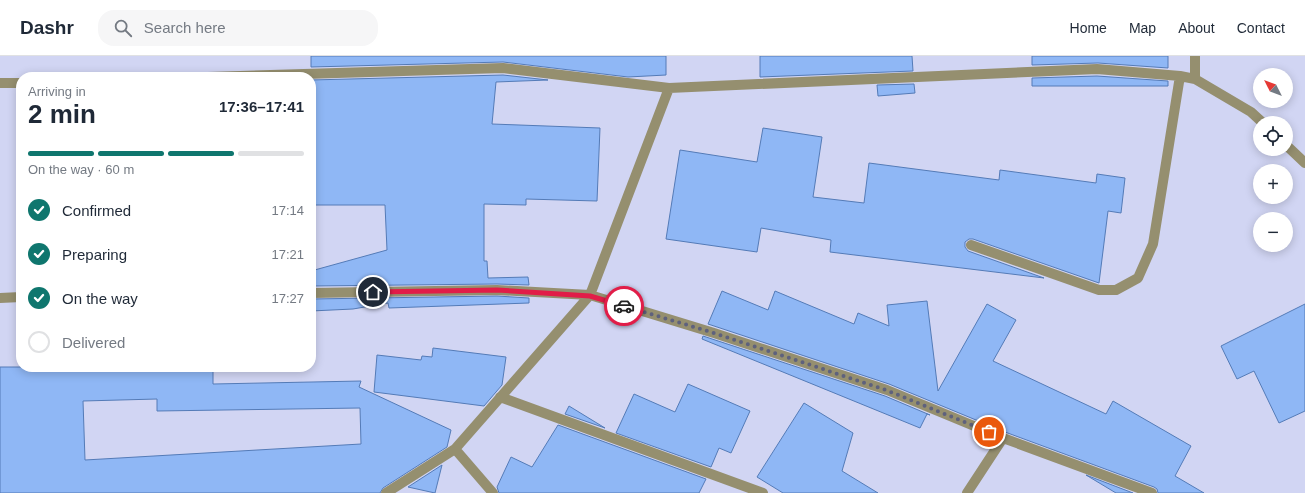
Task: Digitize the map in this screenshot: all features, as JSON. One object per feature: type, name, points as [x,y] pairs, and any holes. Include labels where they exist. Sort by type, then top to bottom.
[{"type":"street","points":[[1194,56],[1195,79]]},
{"type":"street","points":[[316,74],[503,68],[669,88],[1097,69],[1180,76],[1195,79],[1255,116]]},
{"type":"street","points":[[971,245],[1099,290],[1116,290],[1138,278],[1153,244],[1180,76]]},
{"type":"street","points":[[0,83],[16,83]]},
{"type":"street","points":[[386,493],[455,449],[590,296],[669,88]]},
{"type":"street","points":[[1293,152],[1305,163]]},
{"type":"street","points":[[316,293],[497,290],[590,296],[714,333],[886,390],[1003,438],[1152,493]]},
{"type":"street","points":[[0,298],[16,297]]},
{"type":"street","points":[[500,397],[763,493]]},
{"type":"street","points":[[967,493],[1003,438]]},
{"type":"street","points":[[455,449],[493,493]]},
{"type":"building","points":[[311,56],[666,56],[666,75],[628,77],[503,62],[311,67]]},
{"type":"building","points":[[760,56],[912,56],[913,71],[760,77]]},
{"type":"building","points":[[1032,56],[1168,56],[1168,68],[1098,63],[1032,65]]},
{"type":"building","points":[[503,75],[548,80],[496,82],[492,124],[600,128],[597,201],[526,199],[526,205],[484,204],[484,261],[487,261],[488,278],[528,277],[529,285],[316,286],[316,270],[387,250],[385,205],[316,205],[316,80]]},
{"type":"building","points":[[1097,76],[1168,81],[1168,86],[1032,86],[1032,78]]},
{"type":"building","points":[[914,84],[915,93],[878,96],[877,85]]},
{"type":"building","points":[[763,128],[822,137],[813,197],[864,203],[869,163],[999,180],[1000,170],[1096,183],[1097,174],[1125,178],[1121,213],[1108,211],[1099,283],[973,239],[969,239],[965,242],[965,247],[968,251],[1044,278],[830,252],[831,240],[761,228],[757,252],[666,239],[680,150],[757,162]]},
{"type":"building","points":[[722,291],[768,310],[775,291],[854,324],[858,313],[889,326],[887,305],[927,301],[938,391],[987,304],[1016,320],[993,361],[1106,414],[1113,401],[1191,446],[1175,476],[1204,493],[1158,493],[1157,489],[1154,487],[1005,432],[889,384],[708,324]]},
{"type":"building","points":[[497,296],[529,298],[529,303],[389,308],[388,303],[353,309],[316,311],[316,299]]},
{"type":"building","points":[[1305,304],[1305,411],[1279,423],[1254,371],[1237,379],[1221,346]]},
{"type":"building","points":[[703,336],[885,396],[930,415],[927,414],[920,428],[702,339]]},
{"type":"building","points":[[433,348],[506,357],[502,385],[484,406],[374,392],[377,355],[421,360],[422,356],[432,357]]},
{"type":"building","points":[[0,367],[16,367],[16,372],[213,372],[213,384],[361,381],[359,387],[451,430],[447,447],[383,488],[380,493],[0,493]],"holes":[[[157,399],[157,411],[360,408],[361,444],[85,460],[83,401]]]},
{"type":"building","points":[[688,384],[750,411],[731,453],[719,448],[711,467],[616,433],[634,394],[675,412]]},
{"type":"building","points":[[804,403],[853,433],[842,471],[878,493],[783,493],[757,477]]},
{"type":"building","points":[[569,406],[605,428],[565,414]]},
{"type":"building","points":[[558,425],[706,479],[699,493],[499,493],[497,487],[511,457],[532,467]]},
{"type":"building","points":[[978,435],[993,441],[991,444],[977,442]]},
{"type":"building","points":[[442,465],[435,493],[408,487]]},
{"type":"building","points":[[1086,475],[1133,493],[1116,493]]},
{"type":"way so far","points":[[624,306],[714,333],[886,390],[989,432]]},
{"type":"route","points":[[373,292],[497,290],[590,296],[624,306]]}]
